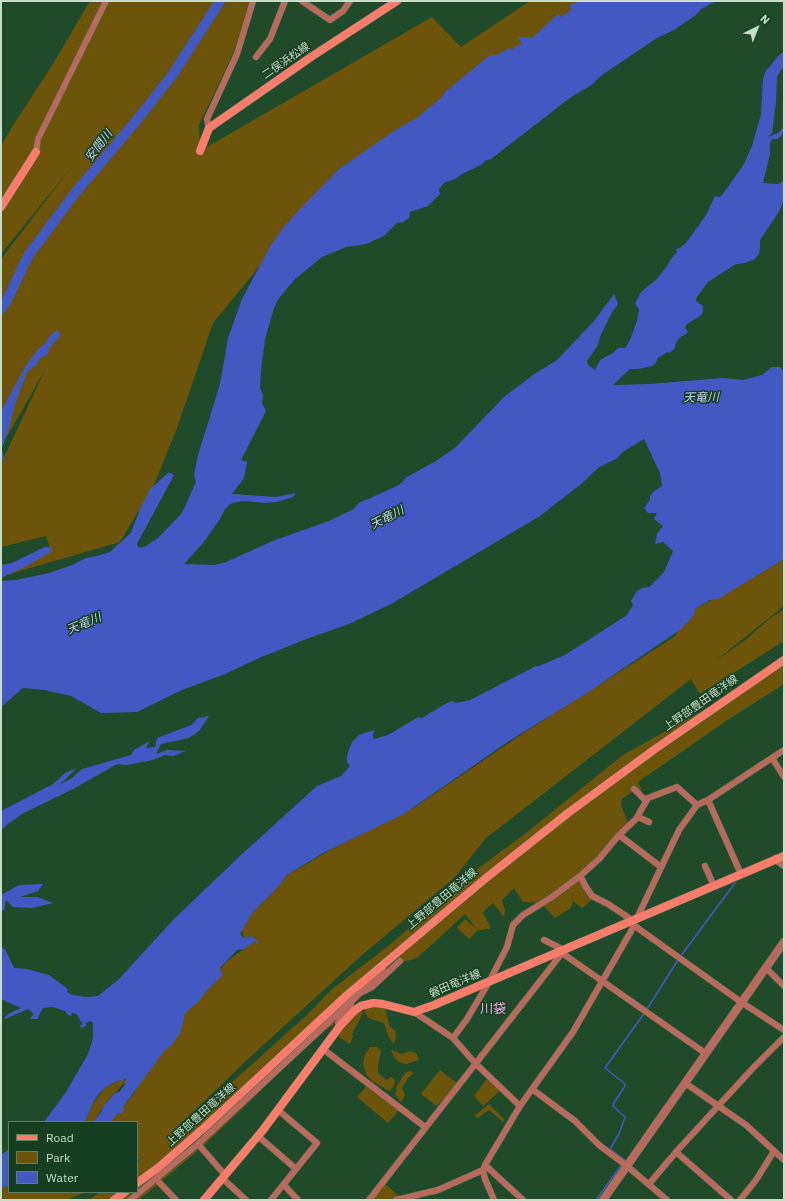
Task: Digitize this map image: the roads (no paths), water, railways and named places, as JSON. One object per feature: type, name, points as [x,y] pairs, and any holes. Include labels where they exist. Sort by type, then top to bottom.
[{"type":"main road","name":"二俣浜松線","points":[[209,128],[311,57],[397,1]]},
{"type":"main road","points":[[200,151],[209,128]]},
{"type":"main road","points":[[1,207],[36,152]]},
{"type":"main road","name":"上野部豊田竜洋線","points":[[138,1182],[159,1167],[205,1127],[347,995],[388,959],[486,878],[574,809],[655,749],[784,660]]},
{"type":"main road","name":"磐田竜洋線","points":[[414,1012],[489,982],[780,857]]},
{"type":"main road","points":[[204,1200],[258,1136],[340,1026],[354,1011],[366,1004],[383,1004],[414,1012]]},
{"type":"main road","points":[[114,1200],[124,1193]]},
{"type":"street","points":[[36,152],[38,139],[106,1]]},
{"type":"street","points":[[209,128],[207,119],[237,54],[253,1]]},
{"type":"street","points":[[256,58],[270,39],[285,1]]},
{"type":"street","points":[[302,1],[330,20],[343,11],[350,1]]},
{"type":"street","points":[[396,1200],[438,1190],[484,1167],[520,1106],[573,1032],[633,921],[679,830],[697,805],[708,800],[784,750]]},
{"type":"street","points":[[772,758],[784,777]]},
{"type":"street","points":[[453,1038],[467,1019],[489,982],[506,946],[513,925],[523,915],[533,907],[552,897],[580,876],[599,859],[638,817],[648,798],[677,787],[697,805]]},
{"type":"street","points":[[634,789],[646,801]]},
{"type":"street","points":[[708,800],[741,874]]},
{"type":"street","points":[[638,817],[649,822]]},
{"type":"street","points":[[620,835],[661,867]]},
{"type":"street","points":[[780,857],[784,865]]},
{"type":"street","points":[[705,866],[714,886]]},
{"type":"street","points":[[580,876],[592,896],[608,904],[633,921],[741,1002],[784,1030]]},
{"type":"street","points":[[544,940],[562,951],[601,981],[705,1054]]},
{"type":"street","points":[[603,1200],[784,942]]},
{"type":"street","points":[[369,1200],[562,951]]},
{"type":"street","points":[[130,1200],[198,1144],[360,993],[383,968],[388,959]]},
{"type":"street","points":[[340,1026],[338,1023],[360,993],[372,987],[400,961]]},
{"type":"street","points":[[766,968],[784,986]]},
{"type":"street","points":[[414,1012],[453,1038],[475,1063],[520,1106]]},
{"type":"street","points":[[649,1184],[676,1152],[753,1068],[784,1037]]},
{"type":"street","points":[[323,1049],[426,1127]]},
{"type":"street","points":[[685,1083],[746,1125],[784,1160]]},
{"type":"street","points":[[532,1090],[575,1121],[599,1145],[627,1166],[667,1200]]},
{"type":"street","points":[[271,1200],[318,1143],[278,1110]]},
{"type":"street","points":[[258,1136],[296,1169]]},
{"type":"street","points":[[198,1144],[224,1177],[246,1200]]},
{"type":"street","points":[[740,1200],[756,1180],[774,1150]]},
{"type":"street","points":[[676,1152],[731,1200]]},
{"type":"street","points":[[484,1167],[485,1179],[494,1200]]},
{"type":"street","points":[[484,1167],[523,1200]]},
{"type":"street","points":[[156,1179],[176,1200]]},
{"type":"street","points":[[284,1185],[298,1200]]},
{"type":"street","points":[[107,1200],[114,1200]]},
{"type":"water","name":"天竜川","points":[[581,1],[716,1],[701,9],[696,15],[674,30],[657,38],[602,75],[590,86],[571,97],[491,159],[455,179],[444,183],[439,189],[440,194],[428,206],[410,212],[409,218],[403,222],[397,223],[384,236],[366,244],[346,247],[322,257],[294,280],[279,298],[274,308],[265,339],[260,388],[263,395],[262,403],[266,411],[241,460],[247,462],[244,478],[232,494],[276,497],[296,493],[293,497],[277,502],[265,503],[243,501],[232,503],[225,509],[220,519],[203,543],[184,564],[214,565],[226,562],[275,540],[329,521],[354,509],[359,503],[399,485],[407,477],[436,461],[456,447],[504,397],[533,375],[557,360],[594,321],[614,294],[618,304],[611,314],[600,337],[598,345],[587,361],[588,365],[595,370],[600,360],[613,353],[618,348],[625,348],[630,340],[637,321],[639,309],[635,304],[641,292],[657,279],[677,252],[676,249],[680,248],[686,243],[706,215],[715,196],[720,197],[744,164],[752,146],[761,114],[763,80],[765,72],[784,51],[784,67],[777,77],[776,102],[772,133],[768,137],[778,133],[784,127],[784,131],[777,139],[772,139],[770,143],[770,154],[763,183],[778,184],[784,181],[784,198],[780,210],[760,240],[759,254],[755,259],[745,263],[736,264],[708,282],[696,298],[696,301],[703,306],[703,312],[700,316],[687,324],[685,328],[688,332],[680,337],[675,345],[675,348],[670,353],[667,352],[658,358],[652,366],[630,369],[613,385],[650,384],[722,378],[743,380],[762,375],[772,367],[780,367],[784,371],[784,559],[718,599],[710,600],[695,609],[694,615],[680,630],[584,695],[509,741],[404,814],[323,853],[287,875],[277,888],[252,913],[240,934],[244,938],[252,936],[259,943],[258,944],[255,941],[244,949],[237,950],[220,968],[223,975],[208,989],[199,1001],[185,1013],[180,1033],[171,1046],[165,1050],[123,1107],[124,1110],[122,1113],[118,1113],[112,1121],[94,1121],[101,1112],[104,1105],[124,1086],[126,1079],[115,1082],[105,1088],[98,1095],[85,1121],[45,1121],[66,1092],[88,1054],[93,1038],[93,1023],[90,1021],[86,1023],[86,1026],[81,1028],[80,1026],[82,1024],[77,1014],[72,1013],[71,1016],[65,1011],[53,1007],[43,1008],[38,1019],[30,1019],[33,1015],[28,1009],[5,1019],[4,1018],[10,1013],[21,1008],[1,999],[1,948],[5,949],[14,968],[27,969],[49,975],[68,989],[67,992],[73,995],[86,997],[98,996],[119,979],[174,919],[241,855],[317,786],[341,776],[350,766],[347,762],[347,756],[352,742],[359,735],[374,730],[374,739],[388,735],[418,717],[422,718],[445,704],[452,701],[456,703],[470,700],[536,666],[565,655],[627,615],[633,605],[631,601],[637,591],[642,588],[649,587],[664,572],[673,551],[663,542],[655,544],[657,534],[663,526],[654,519],[657,513],[648,513],[644,508],[654,491],[662,486],[660,473],[644,439],[624,451],[616,459],[599,467],[581,484],[540,516],[391,604],[349,624],[259,658],[225,674],[182,690],[137,712],[101,713],[71,696],[44,690],[23,688],[1,707],[1,581],[16,580],[49,573],[72,565],[86,558],[110,552],[131,533],[139,511],[150,489],[169,472],[174,475],[137,546],[140,548],[144,547],[158,538],[182,513],[196,482],[194,475],[198,455],[220,384],[228,338],[242,299],[271,245],[283,228],[339,169],[394,131],[418,117],[441,98],[446,91],[490,55],[497,55],[509,48],[511,50],[522,43],[518,37],[533,37],[558,14],[561,17],[571,10],[570,5]]},
{"type":"water","points":[[59,331],[60,336],[50,347],[47,356],[41,357],[36,365],[27,372],[15,404],[2,448],[4,459],[1,464],[1,411],[25,367],[38,349],[45,344],[54,332]]},
{"type":"water","points":[[45,547],[50,547],[52,551],[27,566],[1,578],[1,565],[12,563]]},
{"type":"water","points":[[209,716],[199,731],[189,738],[161,744],[156,754],[167,750],[186,751],[173,756],[165,755],[153,760],[126,765],[117,764],[75,788],[24,813],[1,830],[1,811],[53,784],[65,773],[77,768],[59,785],[72,778],[82,769],[131,755],[134,750],[150,741],[146,748],[155,747],[157,738],[191,725],[198,718]]},
{"type":"water","points":[[43,884],[38,891],[20,897],[37,897],[53,903],[32,908],[13,907],[6,900],[4,910],[1,912],[1,895],[19,885]]},
{"type":"water","points":[[8,1150],[8,1187],[6,1186],[1,1189],[1,1155]]},
{"type":"waterway","name":"安間川","points":[[1,309],[7,300],[28,256],[75,193],[136,121],[173,74],[220,1]]},
{"type":"waterway","points":[[680,957],[735,883]]},
{"type":"waterway","points":[[647,1009],[678,960]]},
{"type":"waterway","points":[[624,1161],[625,1160],[610,1149],[619,1134],[625,1117],[613,1106],[613,1104],[625,1086],[624,1083],[605,1068],[645,1012]]},
{"type":"waterway","points":[[596,1200],[622,1164]]},
{"type":"district","name":"川袋","points":[[493,1009]]}]
